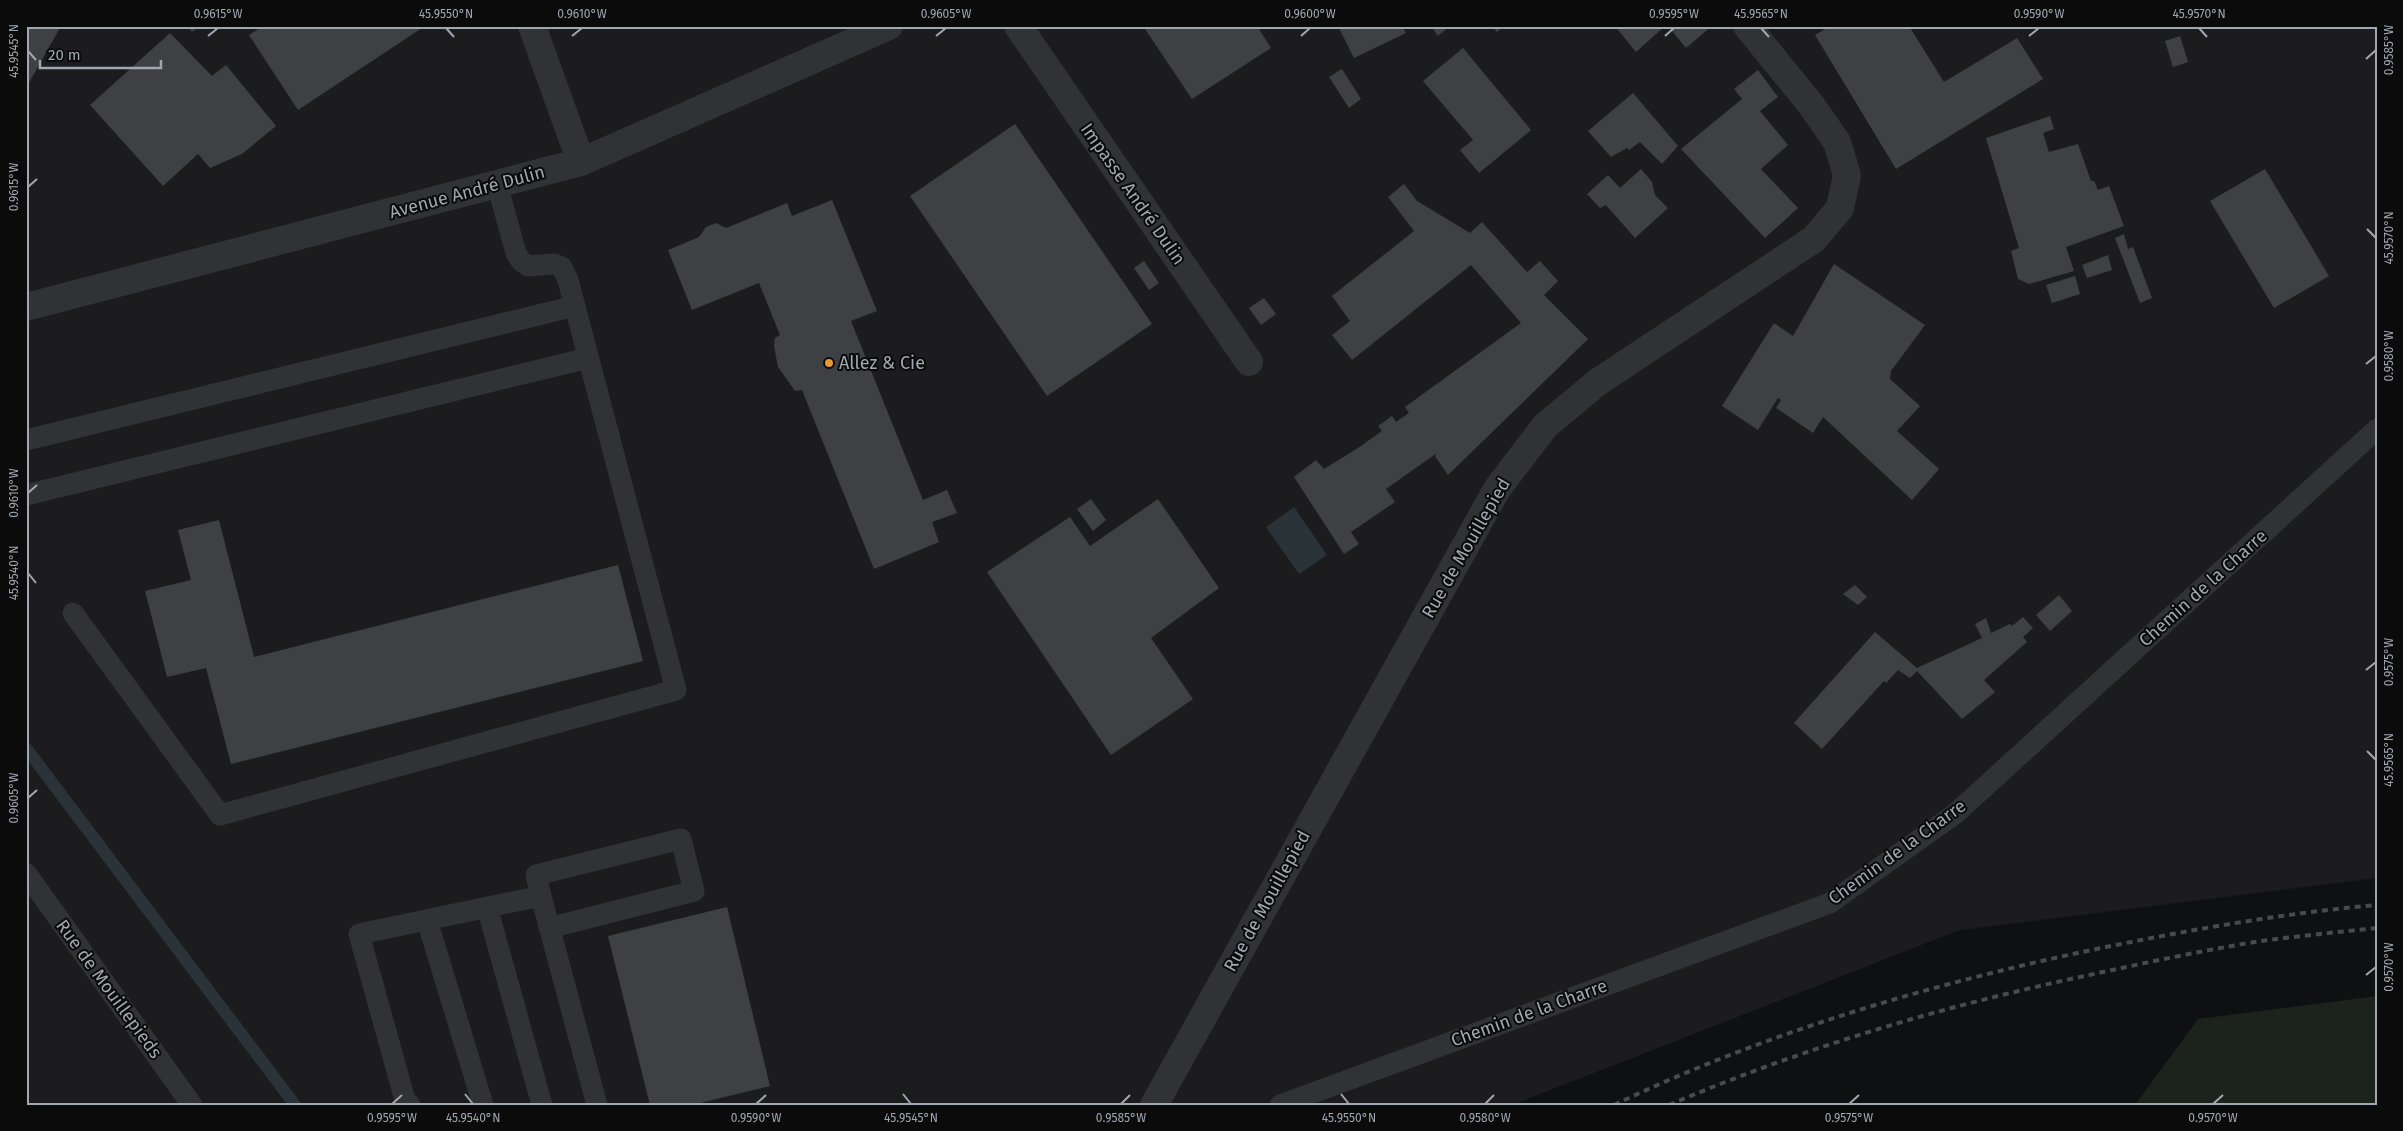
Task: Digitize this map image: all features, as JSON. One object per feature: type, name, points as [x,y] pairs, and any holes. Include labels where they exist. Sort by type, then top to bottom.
[{"type":"street","points":[[532,26],[581,162]]},
{"type":"street","name":"Avenue André Dulin","points":[[26,307],[581,162],[889,26]]},
{"type":"street","name":"Impasse André Dulin","points":[[1018,26],[1249,362]]},
{"type":"street","name":"Rue de Mouillepied","points":[[1154,1105],[1497,488],[1545,426],[1598,382],[1814,239],[1840,208],[1847,176],[1837,142],[1812,106],[1747,26]]},
{"type":"lane","points":[[73,614],[220,815],[676,690],[575,306],[562,267],[554,264],[528,266],[521,261],[516,253],[497,184]]},
{"type":"lane","points":[[26,440],[575,306]]},
{"type":"lane","points":[[26,495],[588,358]]},
{"type":"lane","name":"Chemin de la Charre","points":[[1280,1105],[1830,903],[1955,814],[2377,429]]},
{"type":"lane","points":[[548,928],[694,891],[681,839],[536,875],[548,928],[597,1105]]},
{"type":"lane","name":"Rue de Mouillepieds","points":[[26,873],[192,1105]]},
{"type":"lane","points":[[410,1105],[406,1100],[359,934],[541,896]]},
{"type":"lane","points":[[487,907],[542,1105]]},
{"type":"lane","points":[[427,920],[482,1105]]},
{"type":"shaded area","points":[[26,26],[2377,26],[2377,878],[1960,930],[1512,1105],[26,1105]]},
{"type":"shaded area","points":[[1294,507],[1327,555],[1299,574],[1266,527]]},
{"type":"shaded area","points":[[2377,996],[2377,1105],[2135,1105],[2198,1019]]},
{"type":"building","points":[[26,26],[61,26],[26,88]]},
{"type":"building","points":[[188,26],[200,26],[192,32]]},
{"type":"building","points":[[263,26],[425,26],[298,110],[249,35]]},
{"type":"building","points":[[1143,26],[1257,26],[1271,48],[1192,99]]},
{"type":"building","points":[[1338,26],[1402,26],[1406,33],[1354,58]]},
{"type":"building","points":[[1431,26],[1450,26],[1438,36]]},
{"type":"building","points":[[1492,26],[1504,26],[1497,32]]},
{"type":"building","points":[[1615,26],[1665,26],[1636,52]]},
{"type":"building","points":[[1668,26],[1712,26],[1686,48]]},
{"type":"building","points":[[1830,26],[1909,26],[1944,82],[2017,38],[2043,79],[1896,169],[1815,35]]},
{"type":"building","points":[[170,33],[212,76],[226,65],[276,126],[242,154],[210,168],[198,154],[163,186],[90,105]]},
{"type":"building","points":[[2180,36],[2188,62],[2173,67],[2165,41]]},
{"type":"building","points":[[1463,48],[1531,130],[1479,173],[1460,150],[1473,140],[1423,81]]},
{"type":"building","points":[[1342,69],[1361,99],[1349,108],[1329,77]]},
{"type":"building","points":[[1758,70],[1778,97],[1760,111],[1788,145],[1761,169],[1798,208],[1765,238],[1681,149],[1742,99],[1734,89]]},
{"type":"building","points":[[1633,93],[1678,146],[1662,164],[1640,142],[1629,150],[1627,148],[1611,157],[1588,131]]},
{"type":"building","points":[[2050,116],[2054,129],[2043,133],[2049,152],[2078,144],[2091,181],[2094,181],[2098,190],[2109,186],[2124,226],[2066,247],[2074,271],[2029,284],[2018,279],[2011,251],[2019,248],[1986,138]]},
{"type":"building","points":[[1015,124],[1152,324],[1047,396],[910,196]]},
{"type":"building","points":[[1641,169],[1652,182],[1655,195],[1668,208],[1635,238],[1606,205],[1600,208],[1587,194],[1608,175],[1620,188]]},
{"type":"building","points":[[2265,169],[2329,276],[2274,308],[2210,201]]},
{"type":"building","points":[[1404,184],[1417,201],[1470,233],[1482,222],[1527,272],[1540,261],[1558,281],[1544,295],[1588,339],[1448,475],[1435,456],[1437,453],[1386,489],[1395,502],[1351,532],[1359,544],[1344,554],[1294,477],[1316,460],[1324,469],[1358,448],[1382,431],[1378,426],[1392,416],[1396,422],[1409,413],[1405,407],[1521,323],[1471,265],[1352,360],[1332,335],[1350,321],[1332,296],[1414,231],[1388,197]]},
{"type":"building","name":"Allez & Cie","points":[[832,200],[877,311],[851,321],[923,500],[947,490],[957,513],[932,522],[939,542],[874,569],[802,390],[795,391],[778,367],[774,346],[775,338],[780,335],[759,283],[692,310],[668,250],[699,237],[706,227],[716,223],[726,228],[787,203],[792,216]]},
{"type":"building","points":[[2124,234],[2128,249],[2133,247],[2152,298],[2140,303],[2115,238]]},
{"type":"building","points":[[2108,255],[2112,270],[2087,278],[2082,265]]},
{"type":"building","points":[[1144,261],[1159,283],[1149,290],[1134,268]]},
{"type":"building","points":[[1834,264],[1925,325],[1891,371],[1890,379],[1920,406],[1897,431],[1939,469],[1912,500],[1823,417],[1813,433],[1776,408],[1781,400],[1778,398],[1758,430],[1722,406],[1774,323],[1793,336]]},
{"type":"building","points":[[2075,276],[2080,294],[2052,303],[2046,285]]},
{"type":"building","points":[[1264,298],[1276,314],[1261,325],[1249,308]]},
{"type":"building","points":[[1091,499],[1106,520],[1093,531],[1077,509]]},
{"type":"building","points":[[1158,499],[1219,588],[1151,638],[1193,699],[1111,755],[987,572],[1070,517],[1090,546]]},
{"type":"building","points":[[219,520],[254,657],[618,565],[643,661],[231,764],[206,668],[167,677],[145,591],[191,580],[178,530]]},
{"type":"building","points":[[1855,585],[1867,597],[1858,605],[1843,594]]},
{"type":"building","points":[[2059,595],[2072,611],[2050,631],[2036,615]]},
{"type":"building","points":[[2023,617],[2033,628],[2023,637],[2027,642],[1984,680],[1995,692],[1962,719],[1917,671],[1910,678],[1898,670],[1886,683],[1884,681],[1822,749],[1794,723],[1875,632],[1917,668],[1982,638],[1975,624],[1986,618],[1991,633],[2010,624],[2012,626]]},
{"type":"building","points":[[727,907],[770,1086],[692,1105],[650,1105],[608,936]]},
{"type":"waterway","points":[[26,748],[295,1105]]},
{"type":"railway","points":[[1614,1105],[1673,1078],[1793,1032],[1855,1011],[1980,976],[2106,947],[2207,928],[2308,912],[2377,905]]},
{"type":"railway","points":[[1669,1105],[1773,1064],[1826,1046],[1985,999],[2219,948],[2261,941],[2377,928]]},
{"type":"place","name":"Allez & Cie","points":[[829,363]]}]
